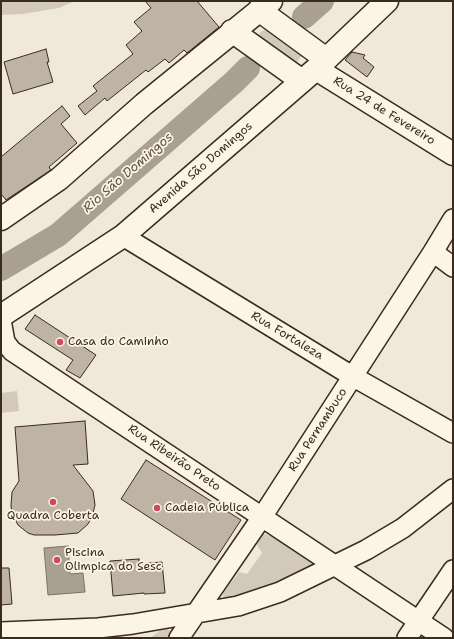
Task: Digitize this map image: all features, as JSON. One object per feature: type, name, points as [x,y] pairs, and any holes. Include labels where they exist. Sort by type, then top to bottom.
[{"type":"main road","name":"Avenida São Domingos","points":[[1,316],[123,236],[309,66],[387,1]]},
{"type":"main road","points":[[1,219],[58,179],[144,104],[240,37],[265,9],[309,66]]},
{"type":"main road","points":[[240,37],[309,66]]},
{"type":"main road","name":"Rua 24 de Fevereiro","points":[[309,66],[453,154]]},
{"type":"street","name":"Rua Pernambuco","points":[[179,638],[194,614],[262,517],[453,219]]},
{"type":"street","name":"Rua Fortaleza","points":[[123,236],[352,376],[453,432]]},
{"type":"street","points":[[433,252],[453,267]]},
{"type":"street","name":"Rua Ribeirão Preto","points":[[1,320],[6,342],[12,351],[335,564],[444,638]]},
{"type":"street","points":[[8,633],[93,633],[133,624],[238,606],[280,592],[366,550],[403,528],[453,489]]},
{"type":"street","points":[[407,638],[453,570]]},
{"type":"street","points":[[8,633],[57,638]]},
{"type":"shaded area","points":[[1,1],[75,1],[59,8],[23,14],[1,15]]},
{"type":"shaded area","points":[[271,29],[301,50],[302,55],[297,62],[292,64],[259,40],[260,32]]},
{"type":"shaded area","points":[[17,391],[19,411],[1,413],[1,393]]},
{"type":"shaded area","points":[[265,534],[279,539],[311,560],[314,563],[313,567],[310,570],[245,597],[230,599],[223,596],[224,592],[239,572],[247,574],[262,553],[257,545],[260,535]]},
{"type":"shaded area","name":"Piscina Olimpica do Sesc","points":[[68,546],[70,574],[83,573],[85,592],[48,595],[44,548]]},
{"type":"shaded area","points":[[167,629],[174,633],[175,638],[150,638],[161,630]]},
{"type":"building","points":[[145,1],[197,1],[219,27],[187,53],[184,50],[169,63],[165,59],[148,72],[146,70],[107,101],[105,98],[85,115],[78,106],[97,91],[93,86],[133,54],[126,45],[142,31],[134,22],[151,8]]},
{"type":"building","points":[[46,49],[49,62],[47,62],[53,82],[13,94],[4,62]]},
{"type":"building","points":[[352,52],[365,55],[363,58],[374,67],[367,77],[345,60]]},
{"type":"building","points":[[62,106],[70,116],[61,124],[77,143],[49,167],[51,170],[6,200],[1,194],[1,157]]},
{"type":"building","name":"Casa do Caminho","points":[[35,315],[96,355],[80,378],[66,370],[73,360],[25,329]]},
{"type":"building","points":[[85,421],[88,464],[73,465],[93,491],[95,505],[92,517],[88,524],[78,533],[34,535],[28,533],[18,525],[12,513],[11,506],[12,492],[19,481],[15,427]]},
{"type":"building","name":"Cadeia Pública","points":[[146,460],[241,520],[215,560],[121,499]]},
{"type":"building","points":[[139,559],[139,564],[162,562],[165,593],[144,593],[113,596],[110,561]]},
{"type":"building","points":[[1,568],[9,568],[12,604],[1,605]]},
{"type":"waterway","name":"Rio São Domingos","points":[[304,17],[322,1]]},
{"type":"waterway","name":"Rio São Domingos","points":[[1,269],[58,235],[234,82],[248,68]]},
{"type":"place","name":"Casa do Caminho","points":[[60,342]]},
{"type":"place","name":"Quadra Coberta","points":[[53,502]]},
{"type":"place","name":"Cadeia Pública","points":[[157,508]]},
{"type":"place","name":"Piscina Olimpica do Sesc","points":[[57,560]]}]
